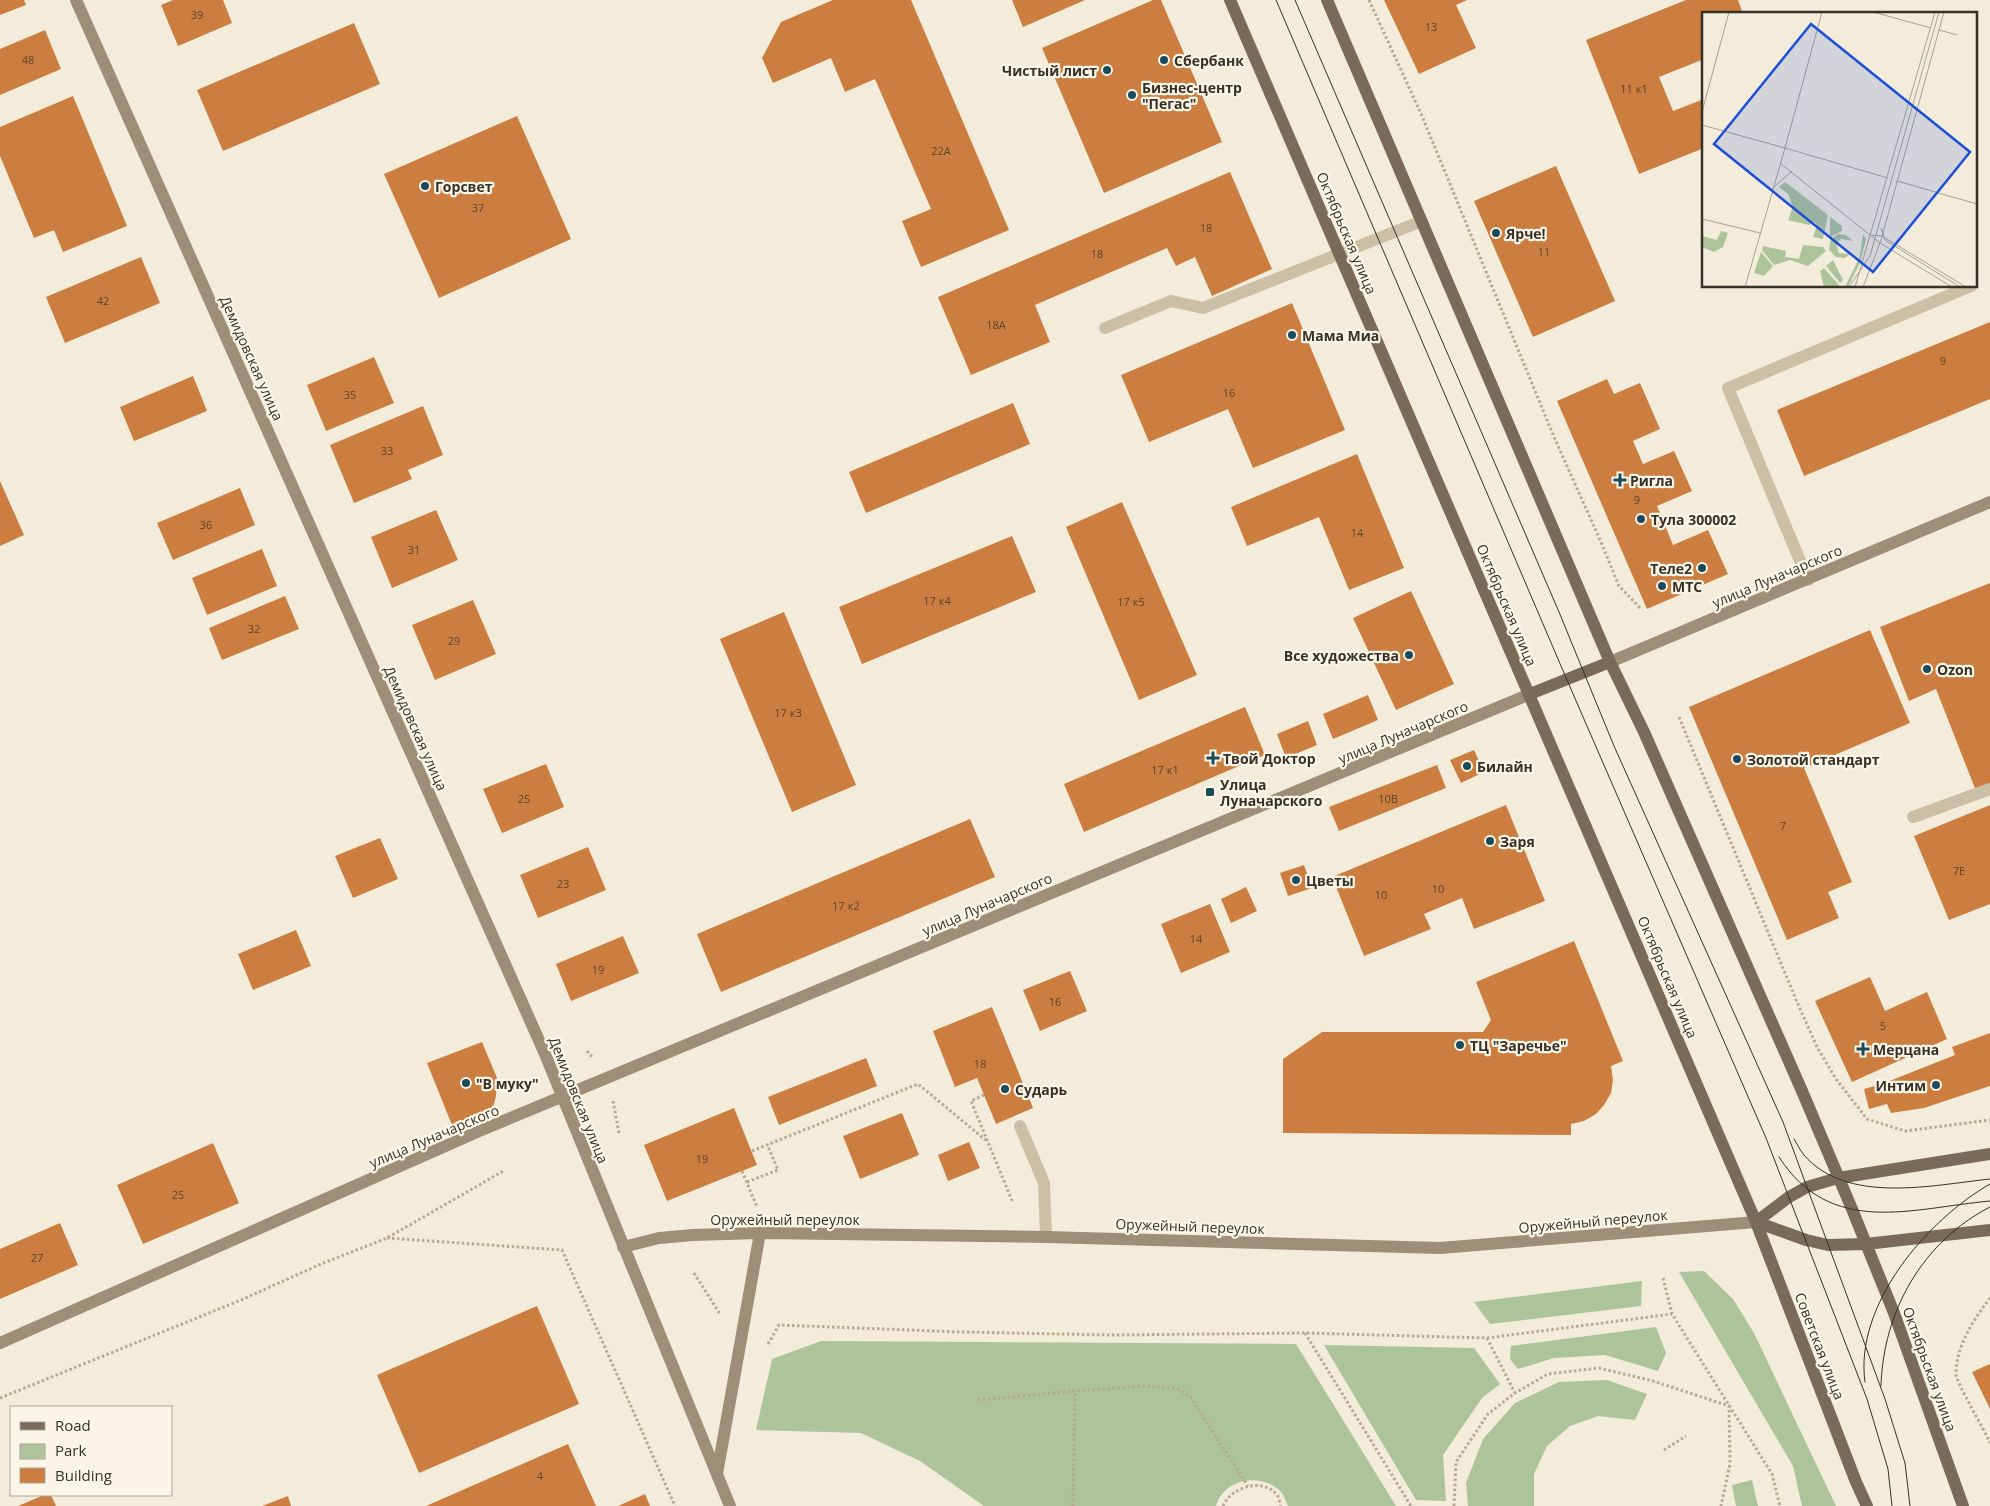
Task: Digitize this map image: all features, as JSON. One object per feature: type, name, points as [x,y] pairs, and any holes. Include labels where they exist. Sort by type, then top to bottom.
[{"type":"main road","name":"Октябрьская улица","points":[[1230,0],[1756,1222]]},
{"type":"main road","points":[[1327,0],[1610,662],[1644,732],[1798,1082],[1866,1244]]},
{"type":"main road","name":"улица Луначарского","points":[[1530,694],[1610,662]]},
{"type":"main road","points":[[1756,1222],[1789,1198],[1807,1188],[1838,1178],[1990,1154]]},
{"type":"main road","points":[[1756,1222],[1806,1240],[1828,1245],[1866,1244],[1990,1230]]},
{"type":"main road","name":"Советская улица","points":[[1756,1222],[1856,1482],[1867,1506]]},
{"type":"main road","name":"Октябрьская улица","points":[[1866,1244],[1894,1313],[1963,1506]]},
{"type":"street","name":"Демидовская улица","points":[[76,0],[545,1054],[730,1506]]},
{"type":"street","name":"улица Луначарского","points":[[1610,662],[1990,502]]},
{"type":"street","name":"улица Луначарского","points":[[0,1343],[477,1132],[1530,694]]},
{"type":"street","name":"Оружейный переулок","points":[[623,1247],[659,1238],[693,1234],[760,1233],[1046,1237],[1440,1248],[1756,1222]]},
{"type":"street","points":[[717,1474],[760,1233]]},
{"type":"lane","points":[[1106,328],[1171,301],[1203,308],[1422,221]]},
{"type":"lane","points":[[1808,580],[1728,388],[1967,288]]},
{"type":"lane","points":[[1913,817],[1990,789]]},
{"type":"lane","points":[[1020,1126],[1044,1183],[1046,1237]]},
{"type":"path","points":[[1369,0],[1422,116],[1554,437],[1601,542],[1618,586],[1640,609]]},
{"type":"path","points":[[1679,716],[1797,1002],[1817,1047],[1836,1079],[1867,1119],[1905,1131],[1990,1120]]},
{"type":"path","points":[[752,1150],[918,1084],[988,1142]]},
{"type":"path","points":[[984,1096],[971,1101],[1013,1203]]},
{"type":"path","points":[[747,1182],[778,1170],[767,1144]]},
{"type":"path","points":[[0,1398],[241,1300],[321,1264],[387,1238],[505,1170]]},
{"type":"path","points":[[742,1171],[757,1207]]},
{"type":"path","points":[[387,1238],[562,1250],[675,1506]]},
{"type":"path","points":[[694,1273],[722,1316]]},
{"type":"path","points":[[1663,1278],[1672,1314],[1772,1474],[1780,1506]]},
{"type":"path","points":[[1990,1298],[1974,1320],[1962,1343],[1956,1376],[1990,1443]]},
{"type":"path","points":[[779,1324],[961,1332],[1111,1335],[1305,1332],[1487,1338],[1672,1314]]},
{"type":"path","points":[[1305,1332],[1411,1506]]},
{"type":"path","points":[[1487,1338],[1516,1393]]},
{"type":"path","points":[[1454,1506],[1456,1462],[1488,1414],[1516,1393],[1548,1374],[1599,1368],[1653,1381],[1729,1406]]},
{"type":"path","points":[[978,1400],[1075,1390],[1147,1386],[1174,1388],[1184,1392],[1191,1398],[1248,1486]]},
{"type":"path","points":[[1073,1506],[1075,1390]]},
{"type":"path","points":[[1721,1506],[1730,1464],[1729,1406]]},
{"type":"path","points":[[1664,1450],[1686,1436]]},
{"type":"path","points":[[1223,1506],[1232,1493],[1248,1486],[1263,1485],[1277,1494],[1281,1506]]},
{"type":"green space","points":[[1704,1271],[1733,1299],[1754,1333],[1836,1506],[1802,1506],[1793,1466],[1679,1272]]},
{"type":"green space","points":[[1642,1281],[1641,1306],[1490,1324],[1474,1302]]},
{"type":"green space","points":[[1656,1327],[1666,1353],[1658,1371],[1605,1355],[1554,1358],[1518,1369],[1510,1359],[1511,1346]]},
{"type":"green space","points":[[821,1341],[1296,1344],[1396,1506],[1288,1506],[1282,1493],[1273,1486],[1254,1480],[1235,1484],[1227,1489],[1220,1497],[1216,1506],[984,1506],[920,1461],[861,1433],[756,1430],[772,1359]]},
{"type":"green space","points":[[1324,1345],[1474,1348],[1500,1384],[1482,1398],[1443,1455],[1446,1501],[1416,1500]]},
{"type":"green space","points":[[1607,1380],[1647,1394],[1635,1420],[1598,1416],[1570,1426],[1547,1446],[1534,1474],[1534,1506],[1468,1506],[1466,1483],[1483,1439],[1515,1403],[1559,1382]]},
{"type":"green space","points":[[1752,1480],[1758,1506],[1736,1506],[1732,1485]]},
{"type":"building","points":[[0,0],[24,0],[26,5],[0,15]]},
{"type":"building","points":[[173,0],[223,0],[232,23],[178,46],[161,5]]},
{"type":"building","points":[[833,0],[911,0],[1009,230],[921,267],[902,221],[931,209],[875,79],[845,92],[831,58],[773,83],[762,58],[781,22]]},
{"type":"building","points":[[1012,0],[1085,0],[1023,27]]},
{"type":"building","name":"Бизнес-центр \"Пегас\"","points":[[1153,0],[1161,0],[1222,142],[1104,193],[1042,48]]},
{"type":"building","points":[[1384,0],[1467,0],[1456,5],[1476,48],[1419,74]]},
{"type":"building","points":[[1686,0],[1738,0],[1742,12],[1702,12],[1702,60],[1659,77],[1673,111],[1702,100],[1702,149],[1639,174],[1586,40]]},
{"type":"building","points":[[354,23],[380,84],[223,151],[197,90]]},
{"type":"building","points":[[45,30],[61,69],[0,95],[0,49]]},
{"type":"building","points":[[73,96],[127,226],[63,252],[54,230],[34,238],[0,156],[0,127]]},
{"type":"building","points":[[517,116],[571,239],[439,298],[384,174]]},
{"type":"building","points":[[1556,166],[1615,301],[1533,337],[1474,201]]},
{"type":"building","points":[[1230,172],[1272,269],[1212,296],[1195,257],[1176,266],[1167,248],[1035,305],[1050,342],[971,375],[938,297]]},
{"type":"building","points":[[141,257],[160,303],[65,343],[46,297]]},
{"type":"building","points":[[1292,303],[1345,430],[1253,468],[1228,409],[1149,442],[1121,375]]},
{"type":"building","points":[[1990,322],[1990,399],[1804,476],[1777,410]]},
{"type":"building","points":[[374,357],[394,403],[326,431],[307,385]]},
{"type":"building","points":[[193,376],[207,411],[134,441],[120,407]]},
{"type":"building","points":[[1607,379],[1614,394],[1640,383],[1660,429],[1633,441],[1643,464],[1674,451],[1692,491],[1657,506],[1673,545],[1708,530],[1728,574],[1647,609],[1557,401]]},
{"type":"building","points":[[1013,403],[1030,444],[866,513],[849,472]]},
{"type":"building","points":[[423,406],[443,455],[408,470],[412,479],[354,503],[330,445]]},
{"type":"building","points":[[1357,454],[1404,568],[1349,590],[1319,517],[1247,546],[1231,507]]},
{"type":"building","points":[[0,481],[24,535],[0,546]]},
{"type":"building","points":[[240,488],[255,525],[173,560],[157,523]]},
{"type":"building","points":[[1122,502],[1197,675],[1139,700],[1066,527]]},
{"type":"building","points":[[436,510],[458,560],[392,588],[371,537]]},
{"type":"building","points":[[1012,536],[1036,592],[862,664],[839,607]]},
{"type":"building","points":[[262,549],[277,586],[207,615],[192,578]]},
{"type":"building","points":[[1990,583],[1990,785],[1976,791],[1936,689],[1909,701],[1880,627]]},
{"type":"building","points":[[1411,591],[1454,684],[1396,710],[1353,618]]},
{"type":"building","points":[[285,596],[299,629],[222,660],[209,628]]},
{"type":"building","points":[[473,600],[496,654],[435,680],[412,625]]},
{"type":"building","points":[[784,612],[856,785],[792,812],[720,639]]},
{"type":"building","points":[[1870,630],[1910,723],[1804,768],[1852,882],[1828,892],[1839,918],[1787,940],[1689,707]]},
{"type":"building","points":[[1368,695],[1378,720],[1333,739],[1323,714]]},
{"type":"building","points":[[1245,707],[1265,755],[1084,832],[1064,784]]},
{"type":"building","points":[[1308,721],[1317,745],[1286,758],[1277,734]]},
{"type":"building","name":"Билайн","points":[[1474,750],[1484,772],[1461,783],[1450,760]]},
{"type":"building","points":[[546,764],[564,807],[502,833],[483,789]]},
{"type":"building","points":[[1437,765],[1446,788],[1339,831],[1329,807]]},
{"type":"building","points":[[1506,805],[1545,901],[1474,929],[1462,898],[1424,914],[1431,929],[1364,956],[1332,877]]},
{"type":"building","points":[[1990,805],[1990,904],[1949,920],[1914,836]]},
{"type":"building","points":[[970,819],[995,877],[721,992],[697,934]]},
{"type":"building","points":[[380,838],[398,879],[353,898],[335,856]]},
{"type":"building","points":[[588,847],[606,890],[538,918],[520,875]]},
{"type":"building","name":"Цветы","points":[[1304,865],[1312,888],[1288,896],[1280,873]]},
{"type":"building","points":[[1246,887],[1257,911],[1231,923],[1221,899]]},
{"type":"building","points":[[1210,904],[1230,952],[1181,973],[1161,924]]},
{"type":"building","points":[[296,930],[311,966],[253,990],[238,954]]},
{"type":"building","points":[[623,936],[639,973],[571,1001],[556,964]]},
{"type":"building","name":"ТЦ \"Заречье\"","points":[[1574,941],[1623,1061],[1611,1066],[1613,1080],[1611,1093],[1604,1105],[1596,1114],[1584,1121],[1571,1124],[1571,1135],[1283,1133],[1283,1059],[1322,1032],[1483,1032],[1491,1020],[1476,982]]},
{"type":"building","points":[[1070,971],[1087,1011],[1040,1031],[1023,990]]},
{"type":"building","points":[[1870,977],[1885,1011],[1927,992],[1947,1039],[1852,1082],[1815,1001]]},
{"type":"building","points":[[992,1007],[1033,1108],[996,1124],[977,1078],[955,1087],[933,1031]]},
{"type":"building","points":[[1990,1033],[1990,1086],[1924,1108],[1891,1113],[1887,1104],[1869,1109],[1864,1089],[1882,1084],[1955,1055],[1952,1047]]},
{"type":"building","name":"\"В муку\"","points":[[482,1042],[497,1078],[494,1104],[489,1111],[452,1125],[427,1063]]},
{"type":"building","points":[[866,1058],[877,1086],[779,1125],[768,1097]]},
{"type":"building","points":[[734,1108],[757,1165],[667,1201],[644,1145]]},
{"type":"building","points":[[902,1113],[919,1155],[860,1179],[843,1136]]},
{"type":"building","points":[[969,1142],[980,1168],[948,1181],[938,1155]]},
{"type":"building","points":[[213,1143],[239,1203],[143,1244],[117,1185]]},
{"type":"building","points":[[60,1223],[78,1265],[0,1299],[0,1249]]},
{"type":"building","points":[[537,1306],[579,1404],[419,1473],[377,1375]]},
{"type":"building","points":[[1990,1364],[1990,1409],[1972,1372]]},
{"type":"building","points":[[568,1444],[596,1506],[426,1506]]},
{"type":"building","points":[[645,1494],[650,1506],[618,1506]]},
{"type":"building","points":[[42,1496],[51,1496],[56,1506],[18,1506]]},
{"type":"building","points":[[288,1496],[291,1506],[262,1506]]},
{"type":"tram line","points":[[1276,0],[1567,680],[1766,1138],[1867,1399],[1888,1469],[1892,1506]]},
{"type":"tram line","points":[[1295,0],[1559,612],[1614,746],[1783,1122],[1885,1399],[1905,1463],[1910,1506]]},
{"type":"tram line","points":[[1794,1139],[1804,1155],[1822,1171],[1843,1181],[1867,1186],[1917,1187],[1990,1179]]},
{"type":"tram line","points":[[1779,1157],[1800,1182],[1823,1199],[1848,1208],[1875,1212],[1903,1212],[1990,1201]]},
{"type":"tram line","points":[[1865,1382],[1865,1353],[1871,1324],[1883,1295],[1900,1268],[1920,1242],[1942,1219],[1990,1184]]},
{"type":"tram line","points":[[1881,1386],[1883,1358],[1889,1332],[1898,1306],[1911,1282],[1926,1260],[1945,1239],[1966,1222],[1990,1207]]},
{"type":"place","name":"Сбербанк","points":[[1164,60]]},
{"type":"place","name":"Чистый лист","points":[[1107,70]]},
{"type":"place","name":"Бизнес-центр \"Пегас\"","points":[[1132,95]]},
{"type":"place","name":"Горсвет","points":[[425,186]]},
{"type":"place","name":"Ярче!","points":[[1496,233]]},
{"type":"place","name":"Мама Миа","points":[[1292,335]]},
{"type":"place","name":"Ригла","points":[[1620,480]]},
{"type":"place","name":"Тула 300002","points":[[1641,519]]},
{"type":"place","name":"Теле2","points":[[1702,568]]},
{"type":"place","name":"МТС","points":[[1662,586]]},
{"type":"place","name":"Все художества","points":[[1409,655]]},
{"type":"place","name":"Ozon","points":[[1927,669]]},
{"type":"place","name":"Твой Доктор","points":[[1213,758]]},
{"type":"place","name":"Золотой стандарт","points":[[1737,759]]},
{"type":"place","name":"Билайн","points":[[1467,766]]},
{"type":"place","name":"Улица Луначарского","points":[[1210,792]]},
{"type":"place","name":"Заря","points":[[1490,841]]},
{"type":"place","name":"Цветы","points":[[1296,880]]},
{"type":"place","name":"ТЦ \"Заречье\"","points":[[1460,1045]]},
{"type":"place","name":"Мерцана","points":[[1863,1049]]},
{"type":"place","name":"\"В муку\"","points":[[466,1083]]},
{"type":"place","name":"Интим","points":[[1936,1085]]},
{"type":"place","name":"Сударь","points":[[1005,1089]]}]
